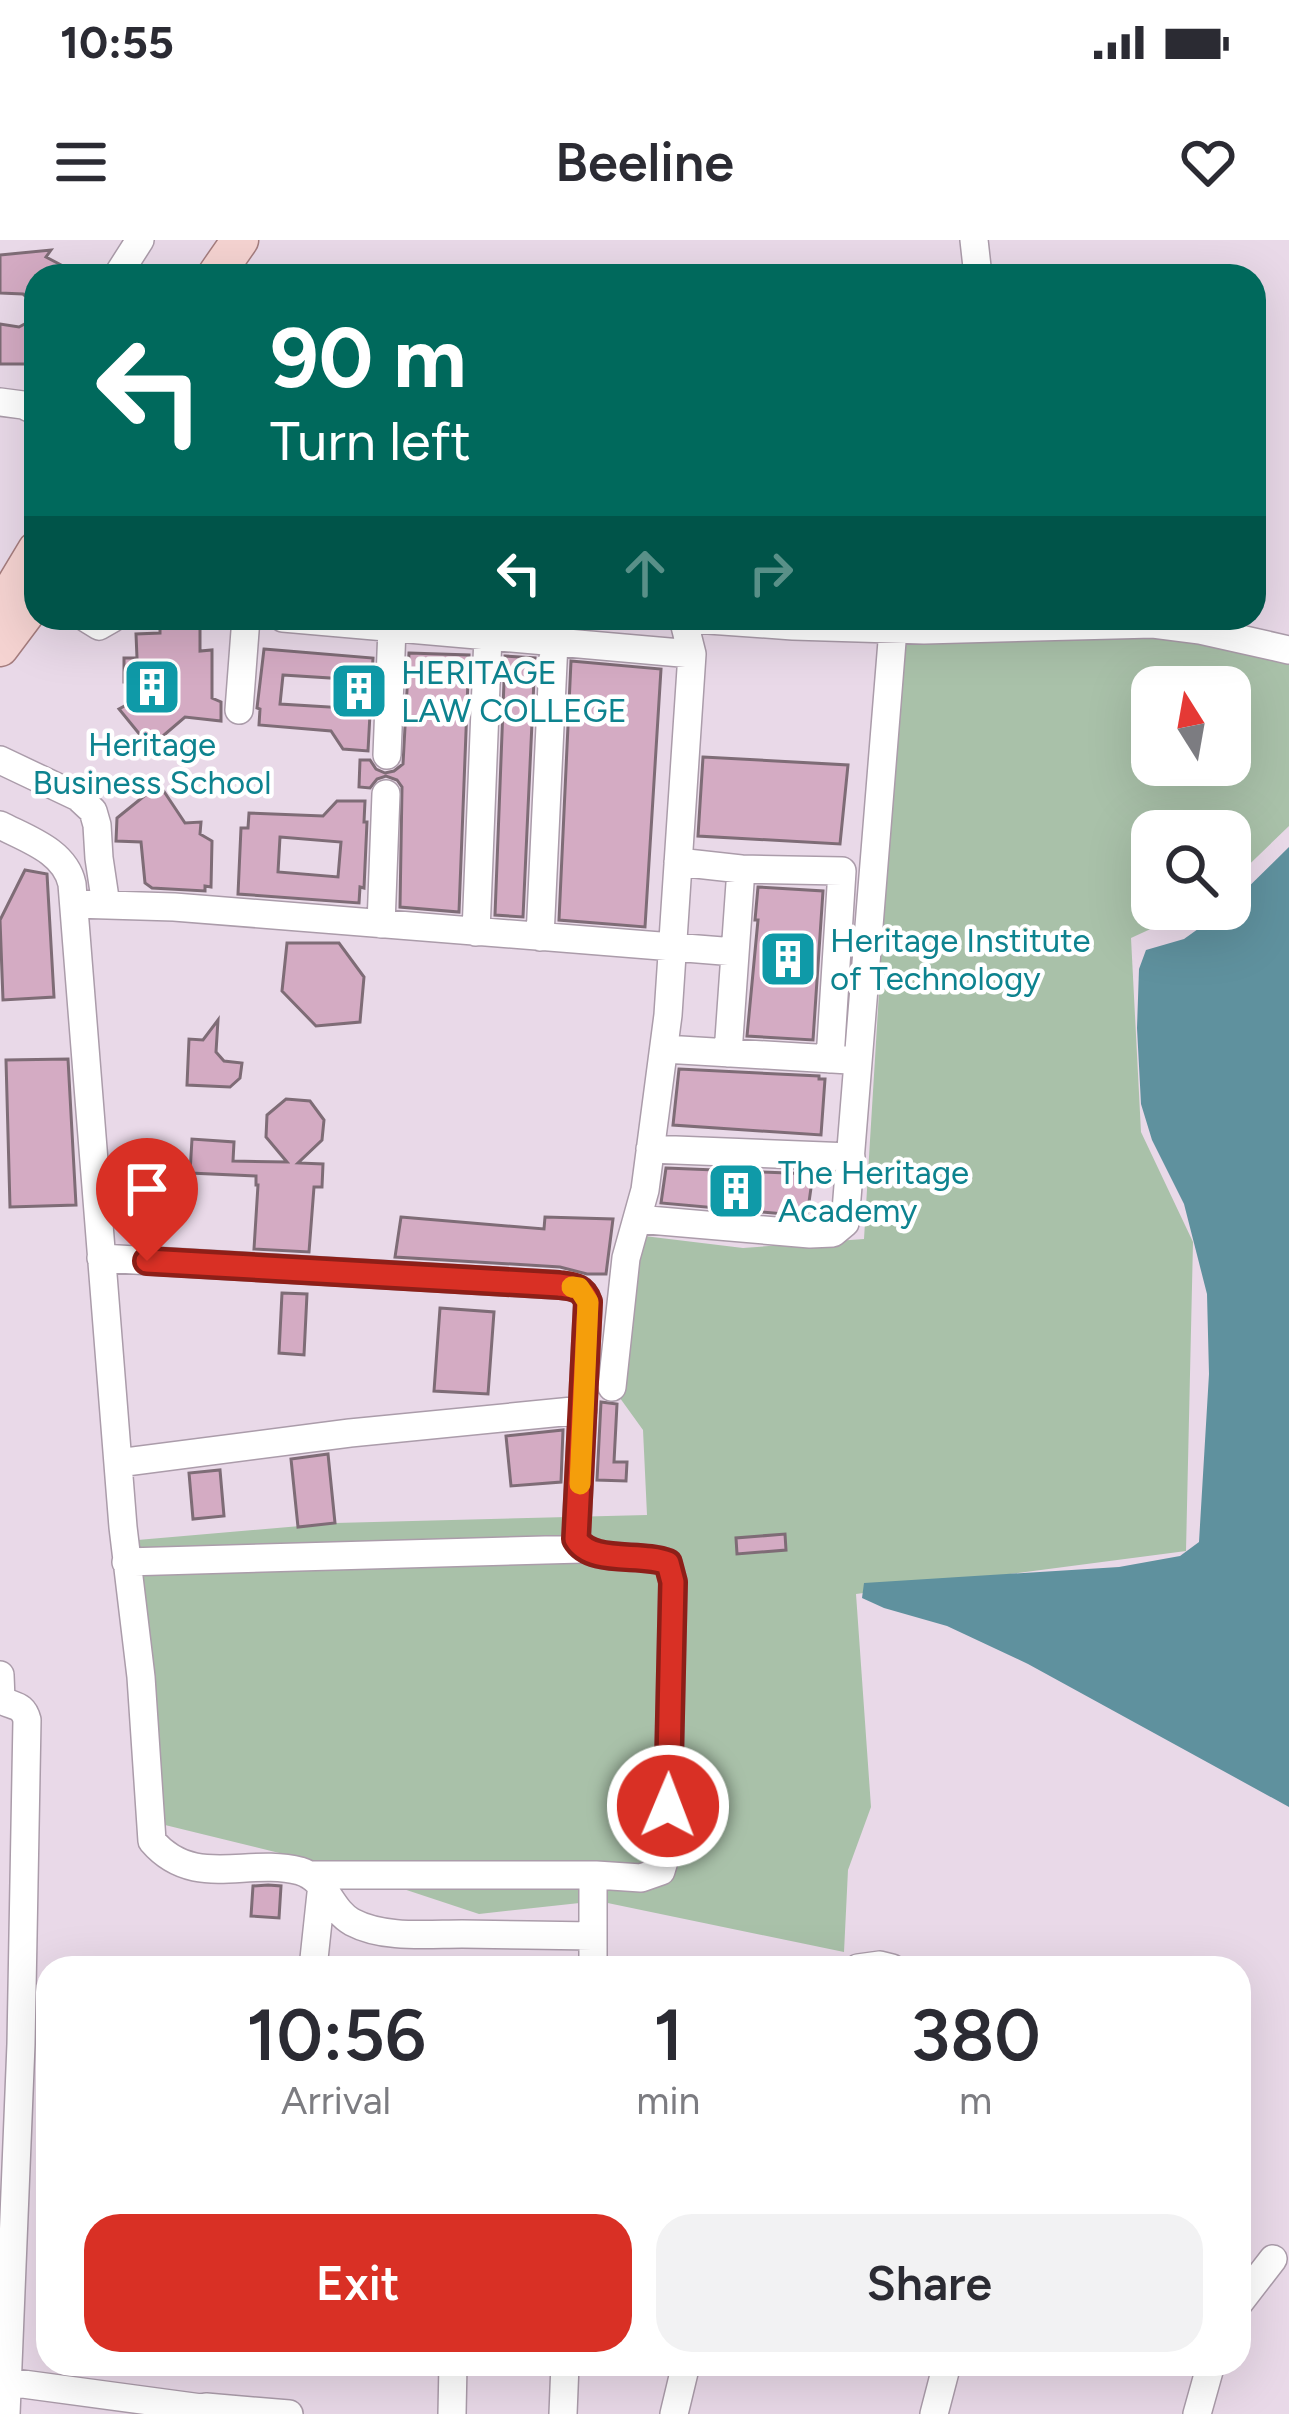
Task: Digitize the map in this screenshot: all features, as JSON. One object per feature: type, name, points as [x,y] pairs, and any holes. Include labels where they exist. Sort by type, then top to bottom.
[{"type":"main road","points":[[0,610],[24,586]]},
{"type":"main road","points":[[0,648],[24,596]]},
{"type":"street","points":[[239,710],[245,630]]},
{"type":"street","points":[[387,755],[392,630]]},
{"type":"street","points":[[416,630],[692,654]]},
{"type":"street","points":[[612,1387],[626,1258],[645,1190],[664,1048],[692,654],[685,630]]},
{"type":"street","points":[[637,1219],[810,1234],[833,1233],[845,1223],[893,630]]},
{"type":"street","points":[[1196,630],[1289,650]]},
{"type":"street","points":[[476,932],[488,636]]},
{"type":"street","points":[[540,937],[554,642]]},
{"type":"street","points":[[0,760],[77,797],[92,811],[106,905]]},
{"type":"street","points":[[381,924],[386,794]]},
{"type":"street","points":[[0,825],[59,858],[69,869],[126,1562],[141,1677],[152,1840],[164,1855],[184,1866],[295,1870],[316,1879],[640,1878],[661,1871],[667,1851],[673,1582],[668,1563],[655,1557],[582,1550],[126,1562]]},
{"type":"street","points":[[678,862],[842,871],[830,1059]]},
{"type":"street","points":[[728,1052],[741,868]]},
{"type":"street","points":[[74,904],[174,907],[735,952]]},
{"type":"street","points":[[664,1048],[859,1061]]},
{"type":"street","points":[[650,1149],[851,1157]]},
{"type":"street","points":[[101,1258],[579,1288],[588,1302],[576,1539],[582,1550]]},
{"type":"street","points":[[585,1294],[621,1294]]},
{"type":"street","points":[[118,1463],[350,1432],[583,1409]]},
{"type":"street","points":[[0,1675],[1,1699],[18,1704],[27,1720],[7,2231],[6,2414]]},
{"type":"street","points":[[593,1956],[596,1875]]},
{"type":"street","points":[[316,1879],[340,1913],[378,1930],[593,1936]]},
{"type":"street","points":[[313,1956],[316,1879]]},
{"type":"street","points":[[1251,2287],[1273,2259]]},
{"type":"street","points":[[452,2414],[453,2376]]},
{"type":"street","points":[[563,2414],[565,2376]]},
{"type":"street","points":[[674,2414],[683,2376]]},
{"type":"street","points":[[934,2414],[944,2376]]},
{"type":"street","points":[[1197,2414],[1208,2376]]},
{"type":"street","points":[[8,2382],[195,2411],[289,2414]]},
{"type":"green space","points":[[939,630],[1216,630],[1289,646],[1289,826],[1251,863],[1251,810],[1131,810],[1131,930],[1148,930],[1131,938],[1141,1132],[1193,1242],[1186,1551],[856,1594],[871,1807],[848,1870],[844,1952],[598,1901],[479,1914],[340,1868],[165,1825],[126,1541],[335,1523],[647,1515],[643,1430],[612,1387],[636,1235],[743,1248],[864,1239],[900,648]]},
{"type":"water","points":[[1289,847],[1289,1807],[1028,1664],[947,1626],[862,1598],[864,1583],[1119,1567],[1180,1556],[1199,1542],[1209,1374],[1207,1294],[1184,1204],[1152,1140],[1141,1104],[1139,969],[1146,950],[1184,939],[1197,930],[1251,930],[1251,884]]},
{"type":"building","points":[[51,250],[46,257],[59,264],[24,264],[24,295],[0,293],[0,255]]},
{"type":"building","points":[[0,324],[24,324],[24,364],[0,364]]},
{"type":"building","name":"Heritage Business School","points":[[200,630],[200,651],[212,650],[212,698],[221,702],[221,721],[185,717],[150,747],[119,709],[167,683],[124,682],[124,658],[137,658],[136,634]]},
{"type":"building","name":"HERITAGE LAW COLLEGE","points":[[264,649],[373,658],[368,751],[343,749],[331,731],[259,725]],"holes":[[[283,675],[345,679],[345,708],[280,704]]]},
{"type":"building","points":[[409,653],[469,655],[459,912],[400,907],[402,787],[386,776],[370,788],[359,787],[360,760],[370,760],[385,773],[403,764]]},
{"type":"building","points":[[505,656],[535,658],[523,917],[495,915]]},
{"type":"building","points":[[571,661],[661,669],[645,927],[559,920]]},
{"type":"building","points":[[703,757],[848,765],[840,844],[698,836]]},
{"type":"building","points":[[159,784],[185,823],[201,822],[200,834],[212,841],[211,887],[205,886],[205,891],[152,888],[145,883],[141,842],[116,841],[117,818]]},
{"type":"building","points":[[337,801],[365,801],[364,888],[360,887],[359,903],[238,894],[241,828],[248,828],[249,813],[323,816]],"holes":[[[280,837],[341,842],[338,877],[278,872]]]},
{"type":"building","points":[[25,870],[47,874],[54,997],[3,1000],[0,920]]},
{"type":"building","name":"Heritage Institute of Technology","points":[[758,887],[823,891],[813,1040],[747,1036]]},
{"type":"building","points":[[287,943],[339,943],[364,977],[360,1022],[316,1026],[282,991]]},
{"type":"building","points":[[218,1020],[216,1052],[224,1061],[242,1063],[240,1078],[230,1087],[187,1085],[189,1039],[203,1040]]},
{"type":"building","points":[[68,1059],[76,1205],[10,1207],[6,1060]]},
{"type":"building","points":[[679,1069],[819,1076],[825,1079],[821,1135],[673,1125]]},
{"type":"building","points":[[286,1099],[310,1101],[324,1120],[322,1140],[298,1163],[323,1164],[322,1187],[314,1187],[309,1252],[254,1249],[256,1176],[190,1173],[192,1139],[234,1142],[233,1161],[287,1162],[266,1137],[267,1115]]},
{"type":"building","name":"The Heritage Academy","points":[[666,1168],[813,1174],[807,1216],[661,1203]]},
{"type":"building","points":[[401,1217],[544,1229],[545,1217],[613,1219],[606,1274],[395,1257]]},
{"type":"building","points":[[282,1293],[307,1294],[304,1355],[279,1353]]},
{"type":"building","points":[[440,1308],[494,1312],[488,1394],[434,1391]]},
{"type":"building","points":[[601,1402],[617,1404],[614,1462],[627,1462],[626,1481],[597,1480]]},
{"type":"building","points":[[563,1430],[561,1482],[511,1486],[506,1436]]},
{"type":"building","points":[[328,1454],[335,1523],[298,1527],[291,1459]]},
{"type":"building","points":[[220,1470],[224,1516],[193,1519],[189,1473]]},
{"type":"building","points":[[785,1534],[786,1550],[737,1554],[736,1538]]},
{"type":"building","points":[[253,1886],[281,1886],[279,1918],[251,1916]]},
{"type":"slow traffic","points":[[572,1287],[579,1288],[588,1302],[580,1484]]},
{"type":"place","name":"Heritage Business School","points":[[152,687]]},
{"type":"place","name":"HERITAGE LAW COLLEGE","points":[[359,691]]},
{"type":"place","name":"Heritage Institute of Technology","points":[[788,959]]},
{"type":"place","name":"The Heritage Academy","points":[[736,1191]]},
{"type":"route","points":[[147,1261],[559,1285],[579,1288],[585,1294],[576,1539],[582,1550],[595,1554],[655,1557],[668,1563],[673,1582],[668,1806]]}]
